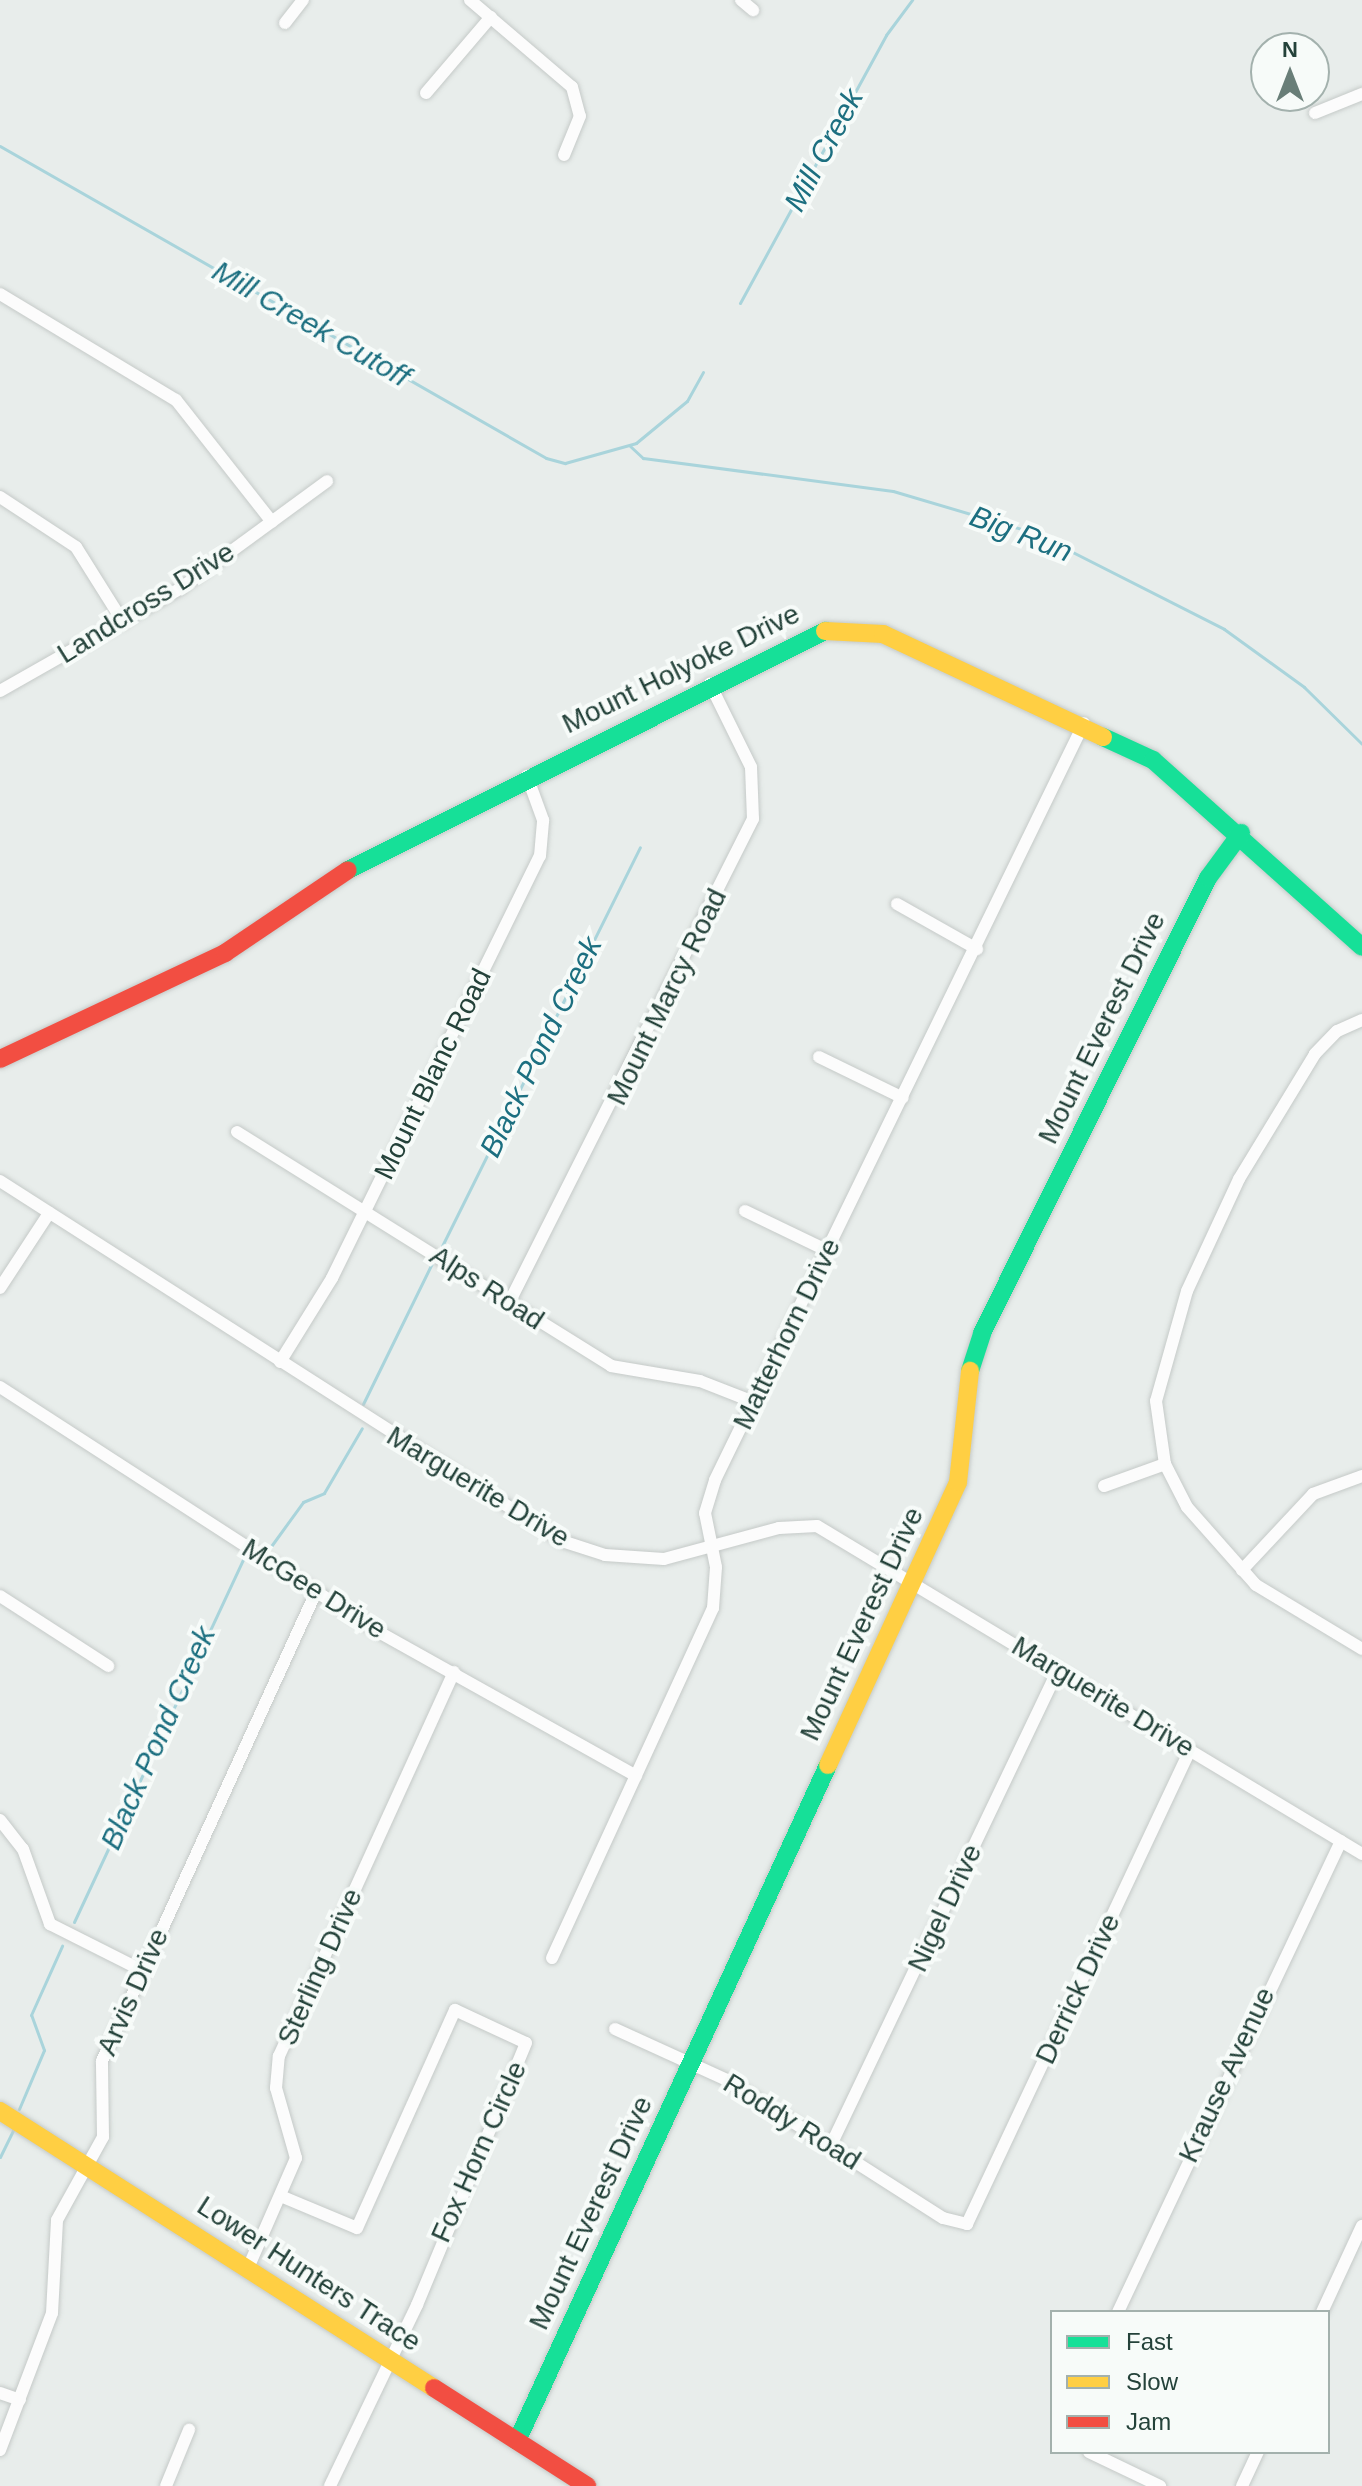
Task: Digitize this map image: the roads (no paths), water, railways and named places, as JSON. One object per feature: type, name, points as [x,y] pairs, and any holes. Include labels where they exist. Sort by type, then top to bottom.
[{"type":"street","points":[[285,23],[303,0]]},
{"type":"street","points":[[470,0],[576,94],[577,130],[564,155]]},
{"type":"street","points":[[741,0],[753,10]]},
{"type":"street","points":[[426,93],[491,17]]},
{"type":"street","points":[[1315,113],[1362,94]]},
{"type":"street","points":[[0,294],[176,400],[272,522]]},
{"type":"street","name":"Landcross Drive","points":[[0,691],[123,622],[272,522],[327,481]]},
{"type":"street","points":[[0,497],[76,547],[123,622]]},
{"type":"street","name":"Mount Holyoke Drive","points":[[0,1059],[225,953],[356,864],[817,632],[861,629],[1084,723],[1178,777],[1362,947]]},
{"type":"street","name":"Mount Marcy Road","points":[[510,1301],[753,819],[751,767],[710,684]]},
{"type":"street","name":"Matterhorn Drive","points":[[552,1958],[713,1608],[709,1498],[1084,723]]},
{"type":"street","name":"Mount Blanc Road","points":[[280,1362],[365,1213],[540,856],[543,820],[527,776]]},
{"type":"street","name":"Mount Everest Drive","points":[[517,2441],[913,1582],[965,1462],[970,1372],[982,1333],[1208,878],[1241,833]]},
{"type":"street","points":[[897,904],[977,949]]},
{"type":"street","points":[[1362,1020],[1337,1031],[1315,1054],[1239,1179],[1187,1291],[1157,1391],[1165,1464],[1187,1507],[1242,1570],[1335,1638],[1362,1649]]},
{"type":"street","points":[[819,1057],[903,1098]]},
{"type":"street","name":"Alps Road","points":[[237,1132],[620,1370],[700,1381],[754,1402]]},
{"type":"street","name":"Marguerite Drive","points":[[0,1181],[562,1541],[637,1559],[712,1549],[807,1524],[913,1582],[1362,1854]]},
{"type":"street","points":[[745,1211],[828,1251]]},
{"type":"street","points":[[0,1288],[49,1213]]},
{"type":"street","name":"McGee Drive","points":[[0,1387],[316,1592],[636,1776]]},
{"type":"street","points":[[1104,1486],[1165,1464]]},
{"type":"street","points":[[1242,1570],[1313,1494],[1362,1476]]},
{"type":"street","name":"Arvis Drive","points":[[0,2450],[52,2313],[57,2220],[105,2128],[100,2067],[141,1970],[316,1592]]},
{"type":"street","points":[[0,1596],[108,1666]]},
{"type":"street","name":"Nigel Drive","points":[[831,2145],[1058,1670]]},
{"type":"street","name":"Sterling Drive","points":[[248,2268],[283,2197],[296,2158],[276,2088],[279,2056],[454,1672]]},
{"type":"street","name":"Derrick Drive","points":[[963,2225],[1190,1750]]},
{"type":"street","points":[[0,1820],[23,1849],[50,1924],[141,1970]]},
{"type":"street","name":"Krause Avenue","points":[[1119,2310],[1341,1841]]},
{"type":"street","name":"Fox Horn Circle","points":[[283,2197],[357,2228],[455,2010],[526,2043],[390,2362]]},
{"type":"street","name":"Roddy Road","points":[[615,2029],[691,2064],[963,2225]]},
{"type":"street","name":"Lower Hunters Trace","points":[[0,2111],[89,2163],[390,2362],[587,2486]]},
{"type":"street","points":[[1323,2310],[1362,2226]]},
{"type":"street","points":[[330,2486],[390,2362]]},
{"type":"street","points":[[0,2393],[20,2400]]},
{"type":"street","points":[[166,2486],[189,2430]]},
{"type":"street","points":[[1093,2454],[1160,2486]]},
{"type":"street","points":[[1242,2486],[1257,2454]]},
{"type":"waterway","name":"Mill Creek","points":[[740,303],[886,35],[912,0]]},
{"type":"waterway","name":"Mill Creek Cutoff","points":[[0,146],[546,458],[565,463],[636,443],[687,401],[703,372]]},
{"type":"waterway","name":"Big Run","points":[[630,446],[643,458],[893,491],[1035,533],[1224,629],[1304,687],[1362,744]]},
{"type":"waterway","name":"Black Pond Creek","points":[[442,1246],[640,848]]},
{"type":"waterway","name":"Black Pond Creek","points":[[363,1404],[432,1263]]},
{"type":"waterway","name":"Black Pond Creek","points":[[269,1549],[303,1502],[324,1493],[362,1428]]},
{"type":"waterway","name":"Black Pond Creek","points":[[74,1922],[244,1558]]},
{"type":"waterway","name":"Black Pond Creek","points":[[19,2109],[44,2050],[31,2015],[62,1946]]},
{"type":"waterway","name":"Black Pond Creek","points":[[0,2157],[13,2130]]}]
